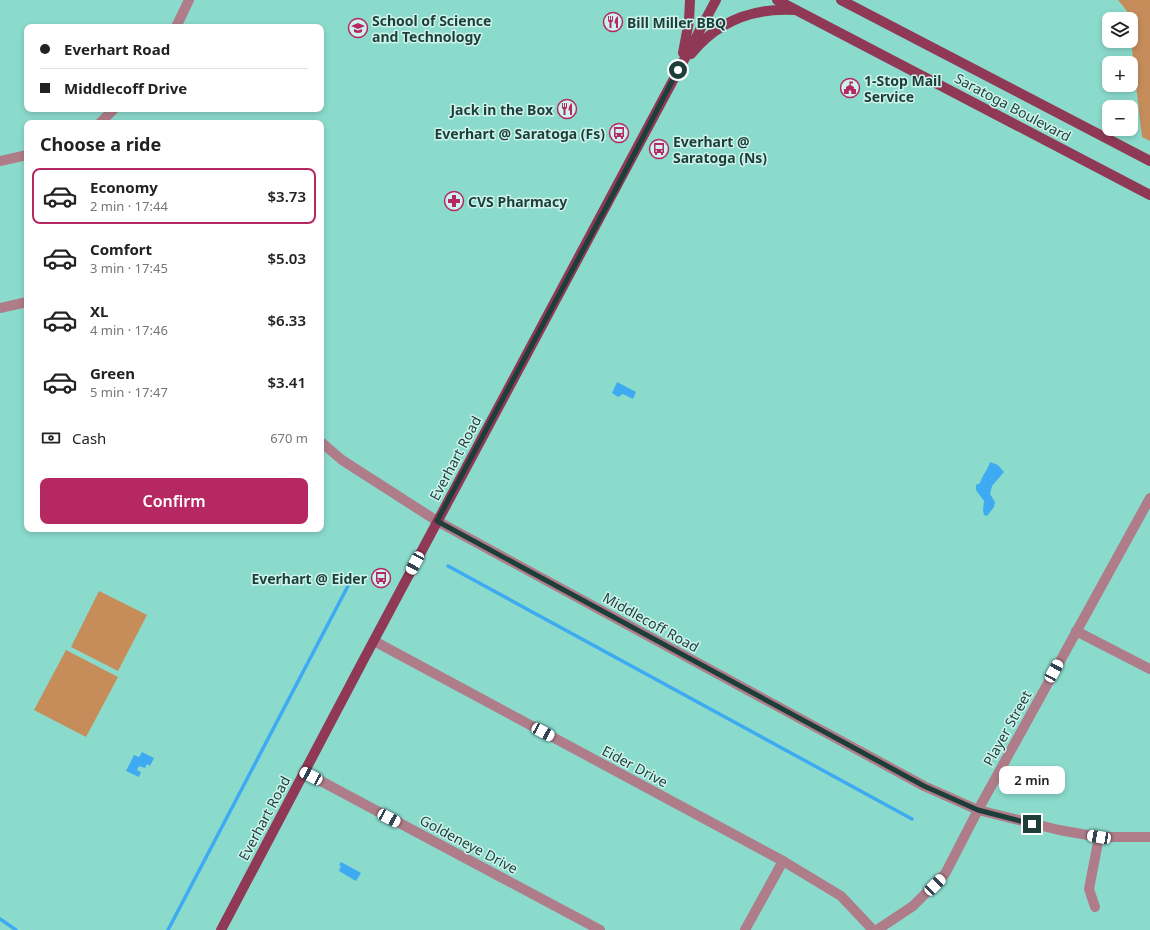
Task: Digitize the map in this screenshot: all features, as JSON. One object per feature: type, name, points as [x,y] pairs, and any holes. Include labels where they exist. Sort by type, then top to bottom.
[{"type":"main road","points":[[678,70],[689,21],[690,0]]},
{"type":"main road","name":"Everhart Road","points":[[221,930],[437,521],[716,0]]},
{"type":"main road","name":"Saratoga Boulevard","points":[[777,0],[1150,195]]},
{"type":"main road","name":"Saratoga Boulevard","points":[[840,0],[1150,161]]},
{"type":"main road","points":[[678,70],[697,46],[720,28],[742,16],[768,10],[795,10]]},
{"type":"street","points":[[177,24],[189,0]]},
{"type":"street","points":[[103,120],[111,112]]},
{"type":"street","points":[[0,161],[24,156]]},
{"type":"street","points":[[0,308],[24,303]]},
{"type":"street","name":"Middlecoff Road","points":[[324,445],[342,460],[437,521],[924,786],[978,810],[1059,830],[1099,837],[1150,837]]},
{"type":"street","name":"Player Street","points":[[877,930],[913,906],[945,874],[978,810],[1150,498]]},
{"type":"street","points":[[1076,631],[1150,668]]},
{"type":"street","name":"Eider Drive","points":[[374,641],[783,861],[841,896],[873,930]]},
{"type":"street","name":"Goldeneye Drive","points":[[304,772],[600,930]]},
{"type":"street","points":[[1095,907],[1089,889],[1099,837]]},
{"type":"street","points":[[745,930],[783,861]]},
{"type":"shaded area","points":[[1118,0],[1150,0],[1150,141],[1142,137],[1137,92],[1138,56],[1133,56],[1132,48],[1138,48],[1138,12],[1127,11]]},
{"type":"shaded area","points":[[99,591],[147,615],[118,671],[71,647]]},
{"type":"shaded area","points":[[66,650],[118,677],[86,737],[34,710]]},
{"type":"water","points":[[617,382],[636,392],[633,399],[623,394],[618,397],[612,393]]},
{"type":"water","points":[[990,462],[998,465],[1004,472],[992,486],[990,494],[995,502],[994,507],[987,516],[984,515],[984,501],[976,490],[976,485],[980,483]]},
{"type":"water","points":[[142,752],[154,758],[150,766],[147,764],[145,768],[139,766],[137,770],[141,772],[139,777],[126,771],[134,755],[139,757]]},
{"type":"water","points":[[341,862],[361,873],[356,881],[339,871],[341,866],[339,865]]},
{"type":"waterway","points":[[448,566],[912,819]]},
{"type":"waterway","points":[[168,930],[349,584]]},
{"type":"waterway","points":[[0,919],[16,930]]},
{"type":"place","name":"Bill Miller BBQ","points":[[613,22]]},
{"type":"place","name":"School of Science and Technology","points":[[358,28]]},
{"type":"place","name":"1-Stop Mail Service","points":[[850,88]]},
{"type":"place","name":"Jack in the Box","points":[[567,109]]},
{"type":"place","name":"Everhart @ Saratoga (Fs)","points":[[619,133]]},
{"type":"place","name":"Everhart @ Saratoga (Ns)","points":[[659,149]]},
{"type":"place","name":"CVS Pharmacy","points":[[454,201]]},
{"type":"place","name":"Everhart @ Eider","points":[[381,578]]},
{"type":"route","points":[[678,70],[618,185],[437,521],[924,786],[978,810],[1032,824]]}]
